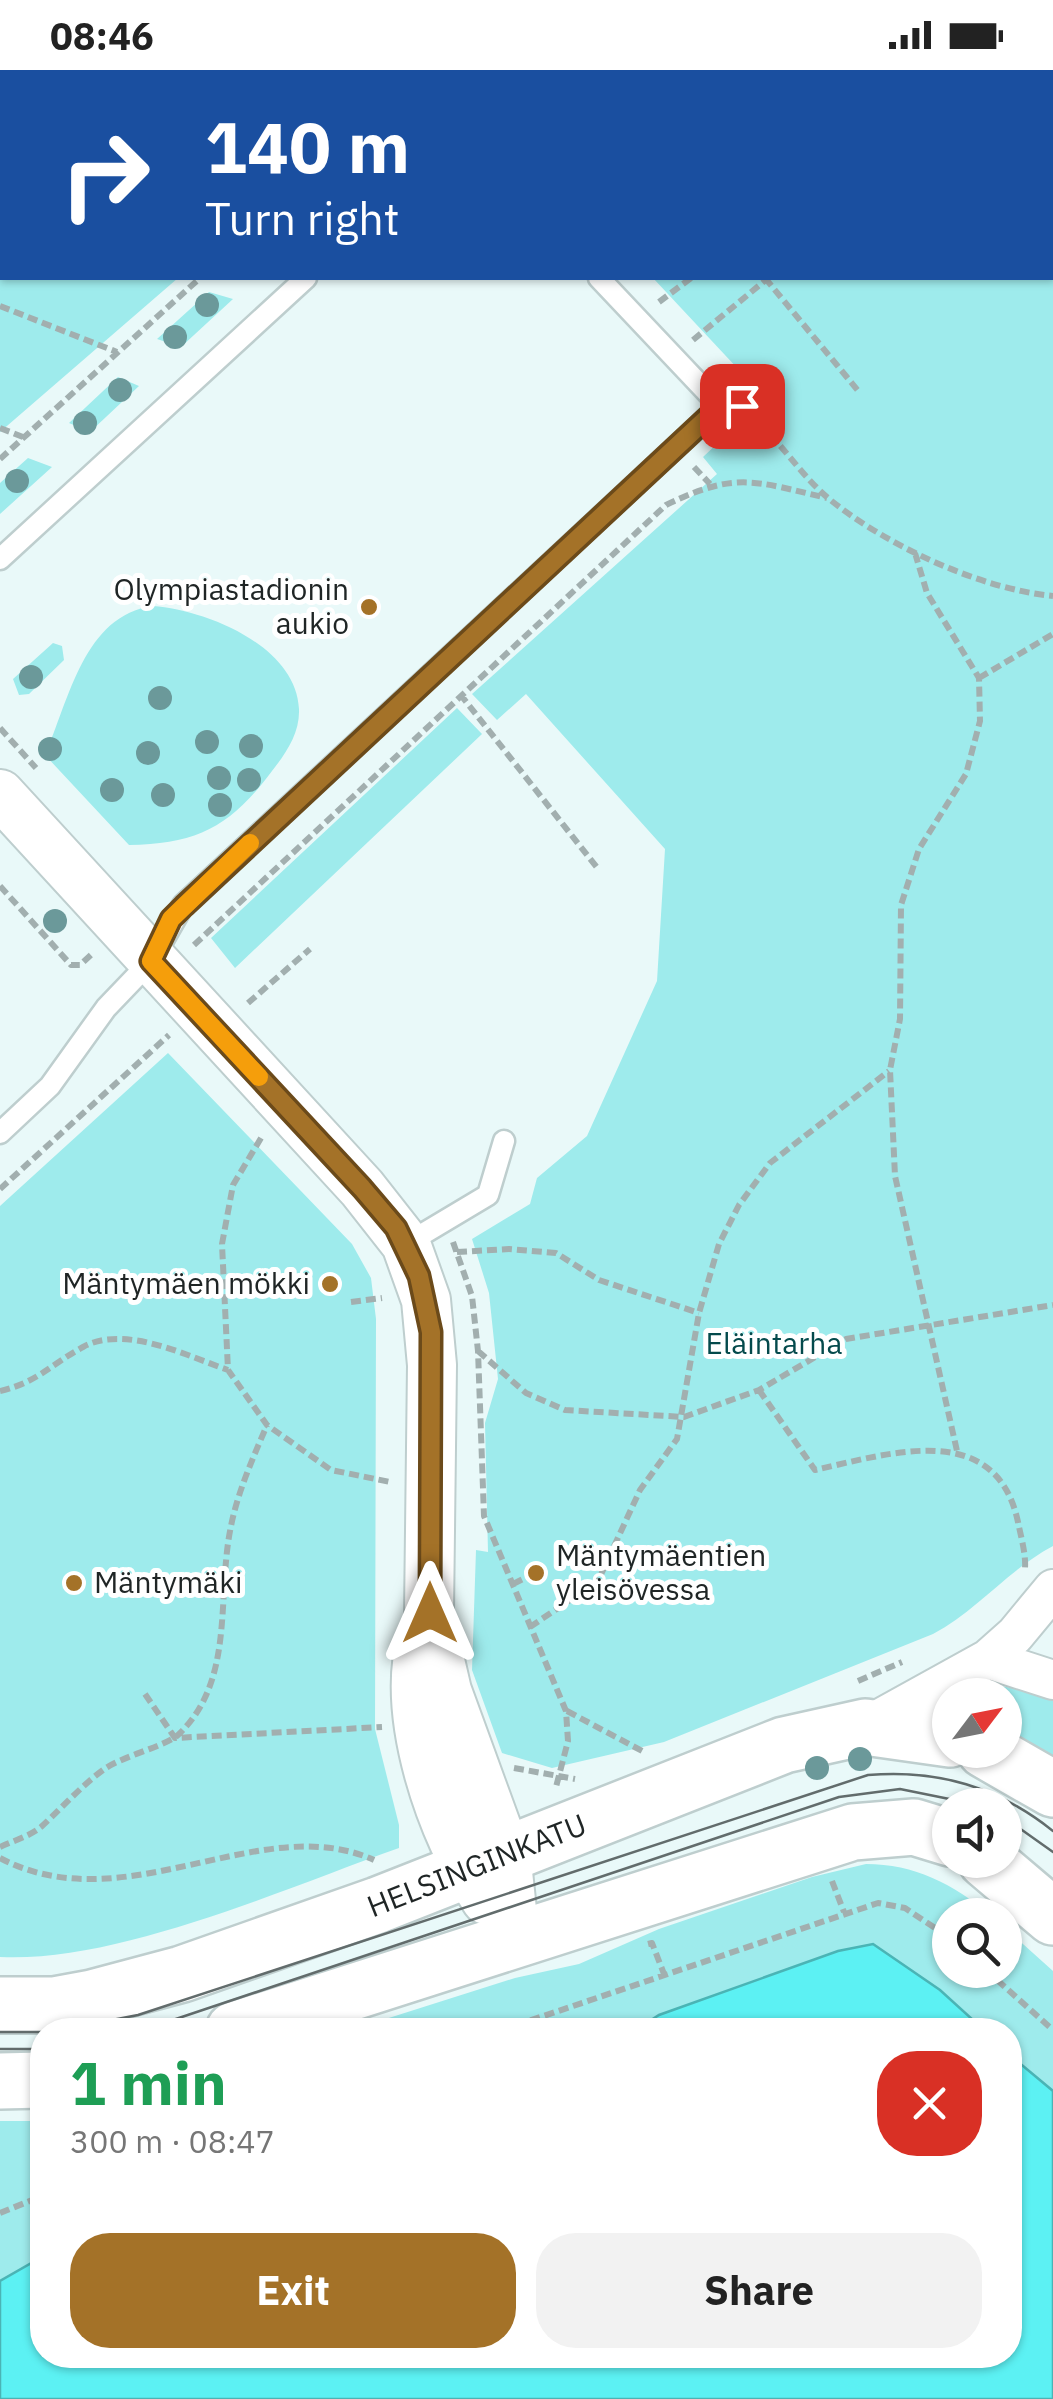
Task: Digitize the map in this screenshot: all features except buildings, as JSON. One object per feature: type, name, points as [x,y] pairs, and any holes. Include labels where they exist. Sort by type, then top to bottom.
[{"type":"main road","name":"HELSINGINKATU","points":[[0,2004],[73,2002],[182,1974],[784,1745],[865,1727],[932,1736]]},
{"type":"main road","points":[[1016,1768],[1053,1789]]},
{"type":"main road","points":[[271,2018],[854,1832],[914,1828],[932,1833]]},
{"type":"main road","points":[[1008,1878],[1053,1916]]},
{"type":"main road","points":[[0,2081],[30,2080]]},
{"type":"street","points":[[0,794],[172,953],[184,1030],[362,1188],[406,1244],[419,1276],[431,1332],[430,1613],[416,1660],[418,1722],[486,1861],[515,1939]]},
{"type":"street","points":[[865,1727],[988,1659],[1015,1635],[1053,1589]]},
{"type":"street","points":[[988,1659],[1053,1680]]},
{"type":"lane","points":[[0,559],[304,280]]},
{"type":"lane","points":[[0,1133],[50,1086],[106,1008],[172,953],[171,919],[184,906],[731,406],[601,280]]},
{"type":"lane","points":[[406,1244],[488,1196],[504,1141]]},
{"type":"path","points":[[0,459],[198,280]]},
{"type":"path","points":[[719,317],[764,280]]},
{"type":"path","points":[[768,280],[860,393]]},
{"type":"path","points":[[0,306],[118,352]]},
{"type":"path","points":[[731,406],[828,498],[915,552],[963,574],[1053,596]]},
{"type":"path","points":[[0,428],[23,437]]},
{"type":"path","points":[[172,953],[461,695],[666,505],[710,484],[729,482],[758,482],[828,498]]},
{"type":"path","points":[[915,552],[927,593],[979,678],[980,721],[966,774],[919,850],[901,905],[900,1019],[890,1070],[894,1176],[957,1451]]},
{"type":"path","points":[[979,678],[1053,634]]},
{"type":"path","points":[[449,682],[600,870]]},
{"type":"path","points":[[0,886],[72,965],[80,965],[94,952]]},
{"type":"path","points":[[248,1004],[310,949]]},
{"type":"path","points":[[0,1189],[184,1030]]},
{"type":"path","points":[[530,1628],[598,1581],[640,1490],[677,1439],[684,1417],[699,1313],[719,1244],[739,1205],[770,1163],[890,1070]]},
{"type":"path","points":[[276,1145],[264,1132],[233,1184],[222,1244],[228,1370],[267,1425],[331,1470],[398,1484],[398,1466]]},
{"type":"path","points":[[458,1252],[509,1249],[556,1253],[599,1280],[699,1313]]},
{"type":"path","points":[[351,1302],[393,1296]]},
{"type":"path","points":[[478,1351],[526,1393],[565,1410],[684,1417],[759,1390],[846,1339],[1053,1305]]},
{"type":"path","points":[[0,1392],[31,1384],[89,1344],[114,1338],[169,1349],[228,1370]]},
{"type":"path","points":[[759,1390],[815,1470],[868,1458],[957,1451],[988,1466],[1008,1490],[1027,1566],[1015,1578]]},
{"type":"path","points":[[175,1738],[213,1685],[220,1654],[222,1577],[232,1522],[267,1425]]},
{"type":"path","points":[[484,1516],[566,1711],[568,1741],[562,1777],[554,1790],[560,1804]]},
{"type":"path","points":[[513,1584],[528,1578]]},
{"type":"path","points":[[145,1694],[175,1738]]},
{"type":"path","points":[[566,1711],[658,1760]]},
{"type":"path","points":[[0,1848],[39,1828],[70,1796],[107,1767],[146,1746],[175,1738],[388,1726]]},
{"type":"path","points":[[506,1769],[520,1767],[580,1780]]},
{"type":"path","points":[[0,1858],[32,1873],[112,1879],[171,1872],[246,1853],[324,1846],[358,1853],[389,1867]]},
{"type":"path","points":[[827,1866],[844,1912]]},
{"type":"path","points":[[537,2018],[878,1903],[906,1908],[932,1926]]},
{"type":"path","points":[[635,1950],[652,1943],[664,1974]]},
{"type":"path","points":[[1006,1988],[1053,2030]]},
{"type":"path","points":[[0,2214],[30,2201]]},
{"type":"green space","points":[[0,280],[176,280],[0,432]]},
{"type":"green space","name":"Eläintarha","points":[[655,280],[1053,280],[1053,1546],[933,1634],[664,1742],[552,1768],[502,1753],[472,1670],[476,1550],[488,1552],[485,1423],[498,1379],[489,1293],[472,1239],[530,1204],[537,1178],[587,1136],[657,981],[665,849],[526,694],[497,720],[472,694],[717,474],[703,457],[739,423],[759,436],[782,416]]},
{"type":"green space","points":[[209,292],[233,299],[181,347],[157,339]]},
{"type":"green space","points":[[118,377],[139,386],[90,432],[69,423]]},
{"type":"green space","points":[[28,458],[52,467],[0,514],[0,483]]},
{"type":"green space","points":[[153,606],[221,623],[265,649],[294,686],[299,718],[282,757],[257,790],[227,818],[194,836],[129,845],[45,755],[82,663],[95,643],[110,625]]},
{"type":"green space","points":[[53,643],[62,646],[64,660],[29,694],[19,695],[13,679]]},
{"type":"green space","points":[[457,708],[482,734],[235,968],[211,938]]},
{"type":"green space","name":"Mäntymäki","points":[[168,1053],[352,1244],[371,1278],[376,1319],[375,1729],[399,1825],[399,1848],[148,1936],[46,1956],[0,1957],[0,1206]]},
{"type":"green space","points":[[1022,1689],[1037,1691],[1053,1700],[1053,1762],[1022,1743]]},
{"type":"green space","points":[[866,1864],[917,1872],[962,1894],[967,1898],[932,1898],[932,1988],[1022,1988],[1022,1943],[1053,1971],[1053,2158],[1022,2136],[1022,2018],[389,2018],[515,1978],[579,1964],[659,1929],[812,1877]]},
{"type":"green space","points":[[0,2121],[30,2121],[30,2325],[0,2310]]},
{"type":"shaded area","points":[[873,1944],[940,1990],[971,2018],[654,2018],[838,1951]]},
{"type":"shaded area","points":[[1022,2065],[1053,2091],[1053,2399],[0,2399],[0,2281],[30,2264],[30,2368],[1022,2368]]},
{"type":"tram line","points":[[122,2018],[868,1775],[919,1775],[966,1784],[1011,1803],[1053,1831]]},
{"type":"tram line","points":[[179,2018],[839,1797],[900,1789],[932,1795]]},
{"type":"tram line","points":[[1022,1830],[1053,1852]]},
{"type":"tram line","points":[[0,2032],[30,2032]]},
{"type":"tram line","points":[[0,2049],[30,2049]]},
{"type":"slow traffic","points":[[250,843],[171,919],[151,961],[259,1077]]},
{"type":"place","name":"Olympiastadionin aukio","points":[[369,607]]},
{"type":"place","name":"Mäntymäen mökki","points":[[330,1284]]},
{"type":"place","name":"Mäntymäentien yleisövessa","points":[[536,1573]]},
{"type":"place","name":"Mäntymäki","points":[[74,1583]]},
{"type":"route","points":[[430,1613],[431,1332],[426,1300],[406,1244],[362,1188],[151,961],[171,919],[184,906],[720,406],[742,406]]}]
